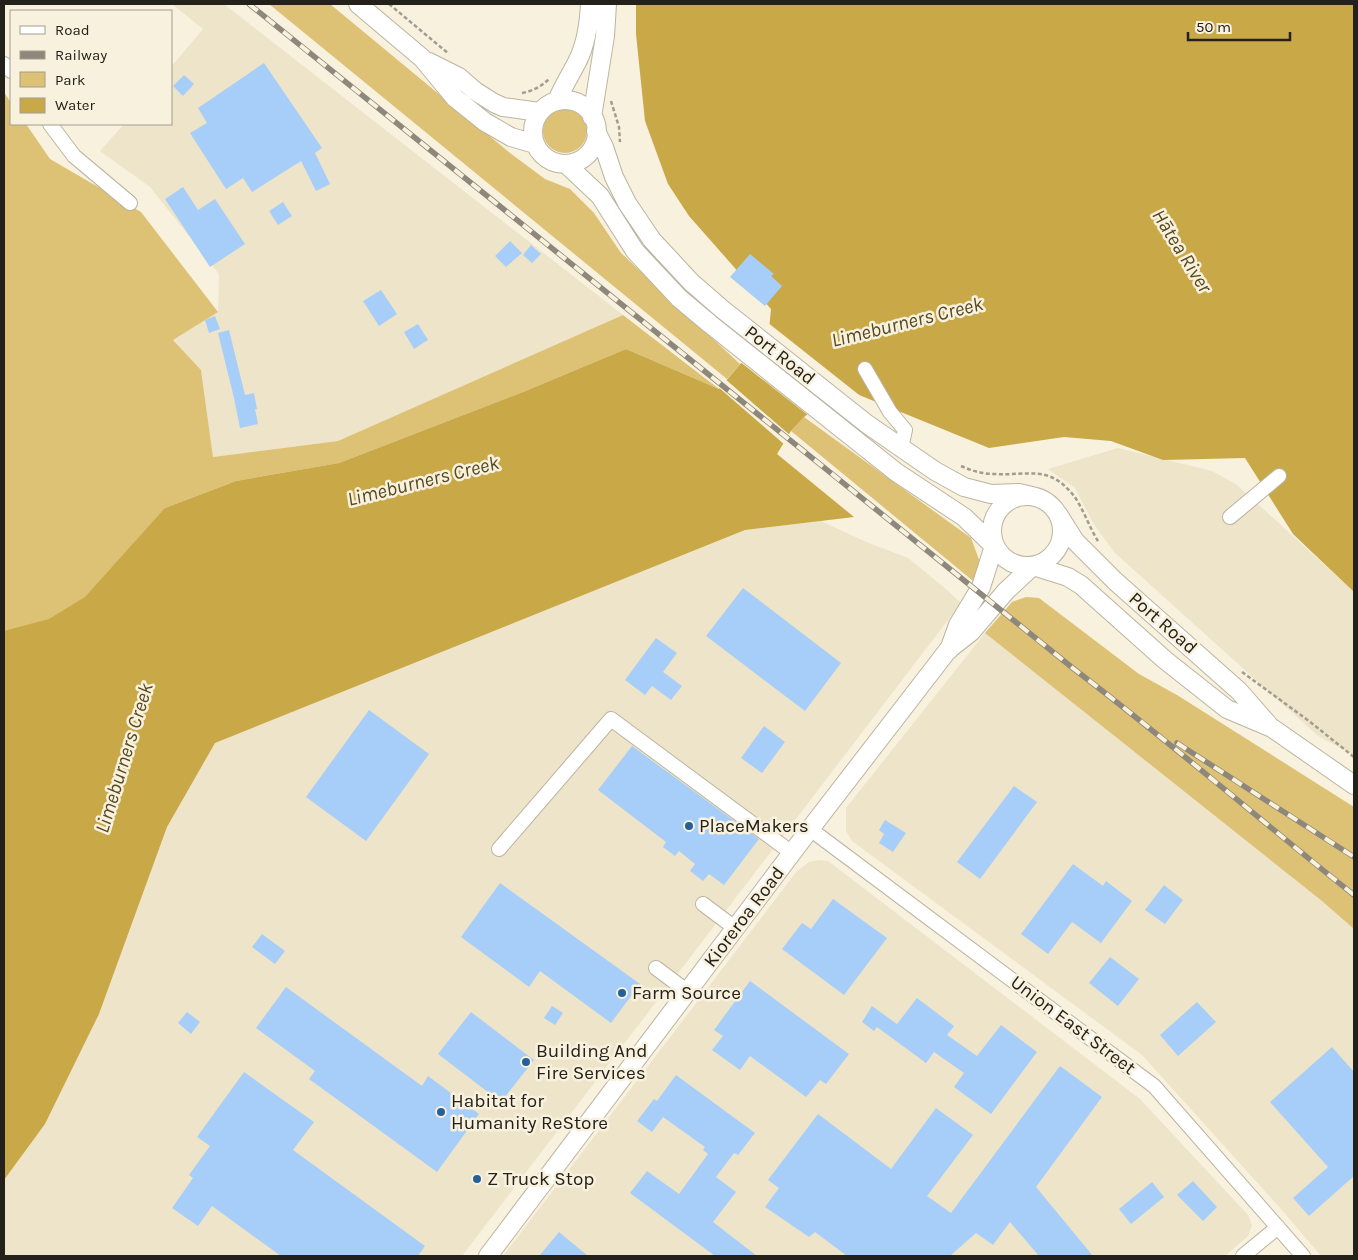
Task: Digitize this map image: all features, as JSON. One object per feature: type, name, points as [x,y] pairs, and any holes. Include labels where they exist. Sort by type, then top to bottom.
[{"type":"main road","points":[[358,4],[422,58],[455,98],[485,122],[511,137],[535,144]]},
{"type":"main road","points":[[558,101],[564,84],[578,61],[584,44],[590,4]]},
{"type":"main road","points":[[594,124],[586,109],[578,103],[558,101],[539,112],[533,128],[535,144],[539,151],[551,161],[566,164],[582,159],[588,154],[596,139],[594,124],[607,4]]},
{"type":"main road","points":[[422,58],[459,77],[475,91],[494,103],[539,112]]},
{"type":"main road","name":"Port Road","points":[[594,124],[614,177],[627,203],[652,240],[691,282],[722,309],[867,424],[935,471],[964,487],[991,494],[1019,493],[1047,502],[1058,514],[1075,542],[1108,575],[1240,691],[1272,728]]},
{"type":"main road","name":"Port Road","points":[[566,164],[600,196],[635,251],[678,298],[896,472],[964,518],[994,546],[1000,555],[1010,562],[1021,566],[1032,566],[1068,577],[1081,585],[1165,660],[1227,709],[1272,728],[1354,785]]},
{"type":"main road","points":[[994,546],[991,524],[995,514],[1002,505],[1011,499],[1021,496],[1032,496]]},
{"type":"main road","points":[[1032,566],[1052,556],[1059,546],[1062,536],[1062,525],[1058,514]]},
{"type":"main road","name":"Kioreroa Road","points":[[948,650],[958,625],[981,587],[994,546]]},
{"type":"main road","name":"Kioreroa Road","points":[[488,1256],[810,829],[948,650],[971,632],[1006,591],[1032,566]]},
{"type":"street","points":[[51,125],[74,156],[130,203]]},
{"type":"street","points":[[865,370],[890,412],[905,430],[900,448]]},
{"type":"street","points":[[1230,517],[1279,476]]},
{"type":"street","points":[[499,849],[611,719],[792,853]]},
{"type":"street","name":"Union East Street","points":[[810,829],[1154,1086],[1303,1256]]},
{"type":"street","points":[[703,904],[735,928]]},
{"type":"street","points":[[656,968],[688,992]]},
{"type":"street","points":[[1243,1256],[1278,1227]]},
{"type":"path","points":[[389,4],[450,54]]},
{"type":"path","points":[[517,94],[529,92],[545,83],[554,72]]},
{"type":"path","points":[[610,97],[619,127],[620,144]]},
{"type":"shaded area","points":[[172,4],[224,4],[623,315],[338,441],[213,457],[201,370],[173,340],[218,312],[219,274],[150,187],[100,151],[123,125],[172,125],[172,66],[203,29]]},
{"type":"shaded area","points":[[1118,448],[1212,471],[1236,484],[1354,592],[1354,755],[1318,736],[1114,552],[1093,523],[1075,488],[1048,469]]},
{"type":"shaded area","points":[[821,521],[864,541],[908,558],[961,603],[462,1256],[4,1256],[4,1180],[45,1124],[99,1014],[167,827],[215,742],[745,530]]},
{"type":"shaded area","points":[[985,633],[1322,901],[1354,929],[1354,1256],[1321,1256],[1142,1055],[852,841],[846,831],[846,808]]},
{"type":"shaded area","points":[[828,861],[1140,1099],[1248,1215],[1252,1225],[1248,1236],[1225,1256],[503,1256],[797,871],[809,862]]},
{"type":"green space","points":[[269,4],[330,4],[510,153],[545,179],[570,189],[594,213],[621,253],[740,364],[727,379]]},
{"type":"green space","points":[[4,92],[10,101],[10,125],[27,125],[50,159],[141,212],[218,312],[173,340],[201,370],[213,457],[338,441],[623,315],[719,389],[626,349],[523,392],[339,463],[236,481],[165,508],[4,839]]},
{"type":"green space","points":[[561,109],[569,109],[581,115],[587,131],[581,147],[569,153],[561,153],[549,147],[543,135],[543,127],[549,115]]},
{"type":"green space","points":[[804,417],[971,538],[981,565],[978,585],[791,431]]},
{"type":"green space","points":[[1026,597],[1039,598],[1139,674],[1177,695],[1354,807],[1354,929],[1322,901],[985,633],[1012,602]]},
{"type":"water","points":[[636,4],[1354,4],[1354,592],[1293,534],[1245,458],[1163,460],[1111,441],[1064,437],[989,448],[842,388],[804,417],[791,431],[777,454],[854,517],[745,530],[215,743],[167,827],[99,1014],[45,1124],[4,1180],[4,631],[49,619],[85,597],[165,508],[236,481],[339,463],[523,392],[626,349],[719,389],[769,330],[771,309],[689,216],[668,184],[645,121],[636,34]]},
{"type":"pier","points":[[767,322],[868,402],[842,391],[809,416],[739,361],[767,329]]},
{"type":"pier","points":[[724,378],[791,436],[785,445],[717,386]]},
{"type":"building","points":[[264,63],[322,148],[315,153],[330,184],[316,191],[301,161],[252,192],[243,178],[226,189],[190,133],[207,123],[198,108]]},
{"type":"building","points":[[184,75],[194,84],[183,96],[173,86]]},
{"type":"building","points":[[183,187],[198,210],[215,199],[245,244],[210,267],[165,199]]},
{"type":"building","points":[[283,202],[292,216],[278,225],[269,211]]},
{"type":"building","points":[[510,241],[522,253],[506,267],[495,256]]},
{"type":"building","points":[[531,245],[541,254],[532,263],[523,255]]},
{"type":"building","points":[[750,254],[774,274],[771,276],[782,286],[765,306],[730,277]]},
{"type":"building","points":[[381,290],[397,314],[379,326],[363,301]]},
{"type":"building","points":[[215,316],[220,329],[209,333],[205,320]]},
{"type":"building","points":[[418,324],[428,340],[414,349],[404,332]]},
{"type":"building","points":[[229,330],[245,395],[254,393],[257,409],[255,409],[258,424],[240,428],[218,333]]},
{"type":"building","points":[[743,588],[841,663],[805,711],[706,636]]},
{"type":"building","points":[[656,638],[677,653],[663,672],[682,686],[671,700],[652,686],[645,695],[625,680]]},
{"type":"building","points":[[369,710],[429,754],[366,841],[306,797]]},
{"type":"building","points":[[764,726],[785,742],[762,773],[741,758]]},
{"type":"building","points":[[632,746],[759,839],[724,885],[709,874],[703,881],[690,871],[695,864],[679,851],[675,856],[663,847],[666,842],[598,790]]},
{"type":"building","points":[[1014,786],[1037,802],[980,879],[957,862]]},
{"type":"building","points":[[885,820],[906,833],[893,852],[879,843],[884,834],[879,830]]},
{"type":"building","points":[[1073,864],[1103,886],[1106,881],[1132,901],[1101,943],[1072,922],[1048,954],[1021,934]]},
{"type":"building","points":[[500,883],[640,984],[611,1023],[540,971],[529,987],[461,937]]},
{"type":"building","points":[[1164,885],[1183,900],[1165,924],[1145,910]]},
{"type":"building","points":[[833,899],[887,938],[844,995],[782,949],[802,923],[811,929]]},
{"type":"building","points":[[262,934],[285,951],[275,964],[252,947]]},
{"type":"building","points":[[1110,957],[1139,979],[1118,1006],[1089,983]]},
{"type":"building","points":[[750,981],[849,1054],[826,1084],[820,1080],[806,1097],[750,1056],[740,1070],[712,1050],[723,1036],[714,1030]]},
{"type":"building","points":[[286,987],[422,1086],[428,1076],[479,1114],[437,1172],[309,1079],[315,1071],[256,1028]]},
{"type":"building","points":[[917,998],[954,1026],[947,1035],[977,1056],[1001,1025],[1037,1052],[991,1114],[954,1087],[964,1073],[934,1052],[926,1063],[877,1027],[874,1031],[862,1022],[872,1006],[897,1024]]},
{"type":"building","points":[[1197,1002],[1216,1022],[1178,1056],[1160,1035]]},
{"type":"building","points":[[552,1006],[563,1013],[555,1025],[544,1018]]},
{"type":"building","points":[[187,1012],[200,1022],[191,1034],[178,1023]]},
{"type":"building","points":[[471,1012],[534,1060],[501,1102],[438,1054]]},
{"type":"building","points":[[1332,1047],[1354,1072],[1354,1176],[1309,1216],[1293,1198],[1328,1167],[1270,1102]]},
{"type":"building","points":[[1060,1066],[1102,1097],[1036,1187],[1093,1256],[1039,1256],[1010,1222],[993,1245],[976,1233],[950,1256],[847,1256],[815,1232],[809,1237],[765,1207],[779,1188],[768,1180],[818,1114],[891,1169],[936,1108],[973,1135],[927,1196],[951,1213]]},
{"type":"building","points":[[244,1072],[314,1122],[293,1150],[425,1246],[418,1256],[281,1256],[212,1206],[198,1226],[172,1208],[193,1178],[189,1175],[210,1146],[197,1137]]},
{"type":"building","points":[[676,1075],[755,1133],[738,1155],[734,1153],[716,1177],[736,1192],[713,1222],[757,1256],[715,1256],[630,1193],[647,1171],[679,1194],[708,1154],[703,1150],[705,1147],[663,1117],[652,1132],[637,1121],[654,1099],[657,1101]]},
{"type":"building","points":[[1193,1181],[1217,1207],[1203,1221],[1177,1195]]},
{"type":"building","points":[[1152,1182],[1164,1197],[1131,1224],[1119,1209]]},
{"type":"building","points":[[559,1232],[588,1256],[539,1256]]},
{"type":"railway","points":[[249,4],[1354,895]]},
{"type":"railway","points":[[1177,743],[1354,857]]},
{"type":"place","name":"PlaceMakers","points":[[689,826]]},
{"type":"place","name":"Farm Source","points":[[622,993]]},
{"type":"place","name":"Building And Fire Services","points":[[526,1062]]},
{"type":"place","name":"Habitat for Humanity ReStore","points":[[441,1112]]},
{"type":"place","name":"Z Truck Stop","points":[[477,1179]]},
{"type":"water label","name":"Hātea River","points":[[1182,251]]},
{"type":"water label","name":"Limeburners Creek","points":[[907,322]]},
{"type":"water label","name":"Limeburners Creek","points":[[423,481]]},
{"type":"water label","name":"Limeburners Creek","points":[[124,758]]}]
